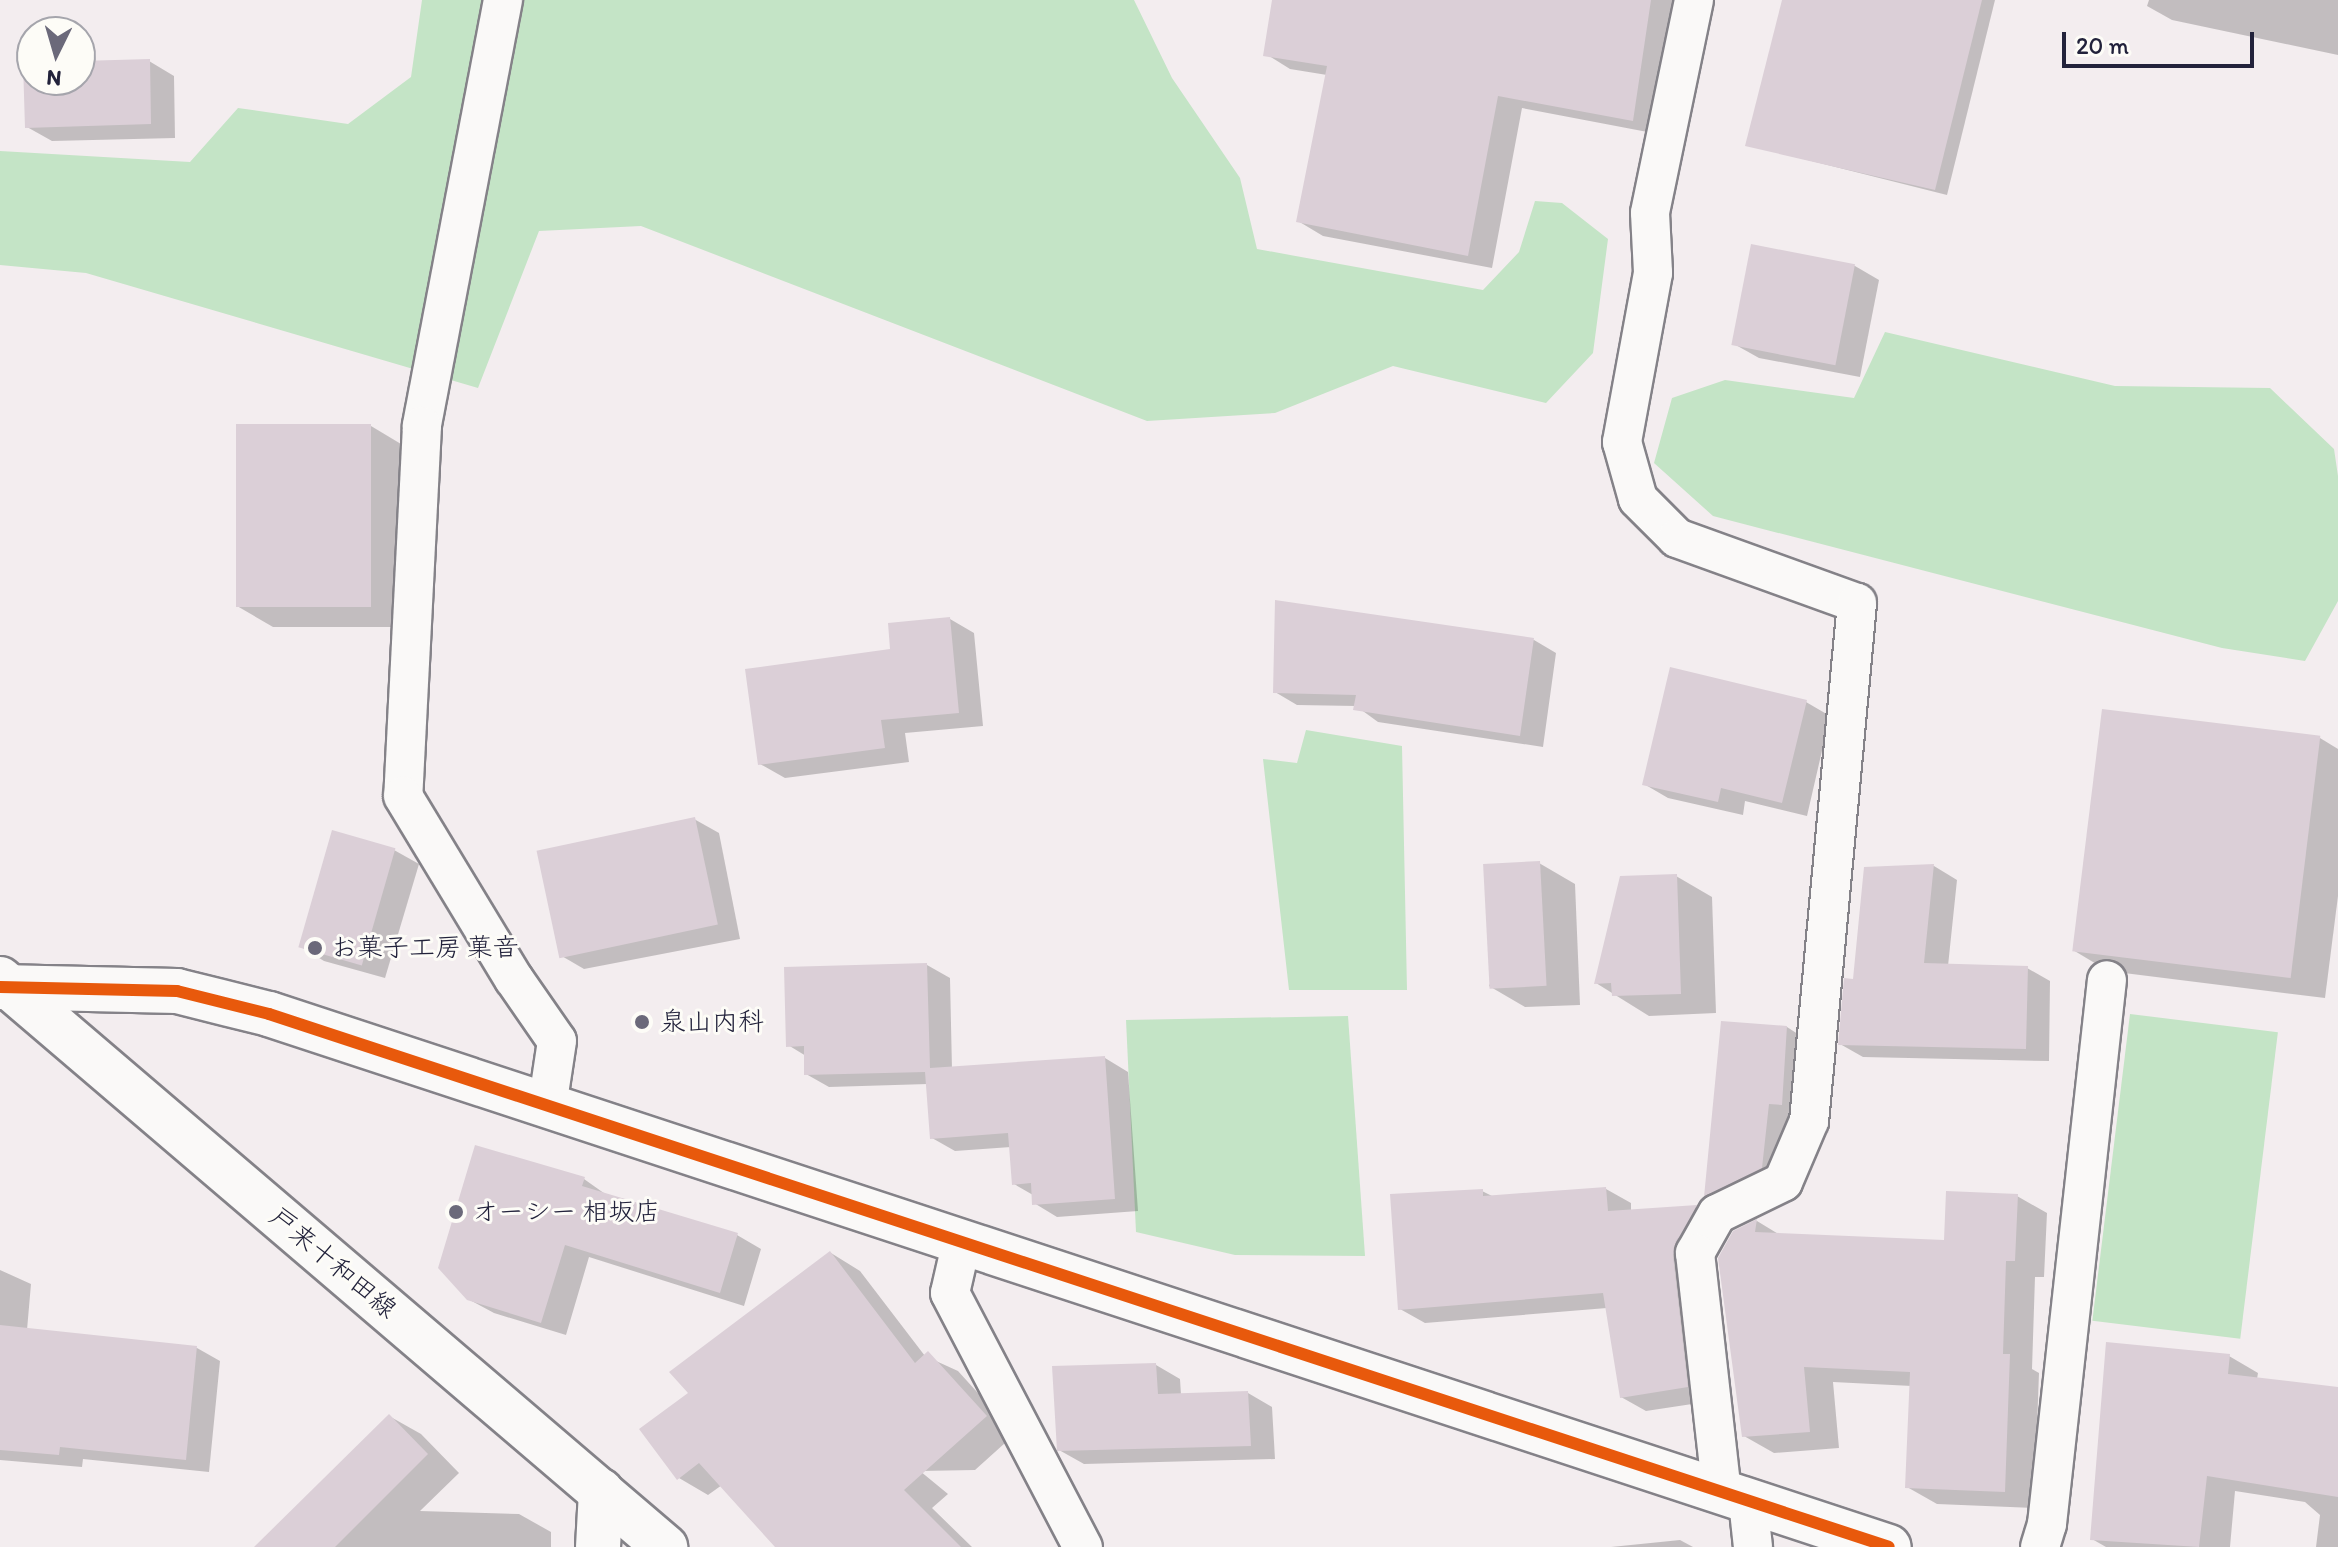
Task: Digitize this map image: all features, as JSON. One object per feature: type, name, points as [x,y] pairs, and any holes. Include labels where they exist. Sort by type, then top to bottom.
[{"type":"street","points":[[3,984],[177,991],[269,1014],[961,1245],[1889,1547]]},
{"type":"street","name":"戸来十和田線","points":[[3,984],[665,1547]]},
{"type":"street","points":[[598,1547],[601,1491]]},
{"type":"lane","points":[[503,0],[422,426],[403,796],[557,1041],[547,1107]]},
{"type":"lane","points":[[1694,0],[1650,213],[1653,273],[1622,442],[1638,499],[1677,538],[1857,603],[1809,1121],[1783,1182],[1717,1214],[1695,1253],[1735,1496],[1753,1547]]},
{"type":"lane","points":[[2040,1547],[2047,1524],[2107,980]]},
{"type":"lane","points":[[961,1245],[950,1293],[1083,1547]]},
{"type":"green space","points":[[422,0],[1134,0],[1172,78],[1240,178],[1257,249],[1483,290],[1519,252],[1535,201],[1562,203],[1608,239],[1593,353],[1546,403],[1393,366],[1275,413],[1147,421],[641,226],[539,231],[478,388],[86,273],[0,265],[0,151],[190,162],[238,108],[348,124],[411,77]]},
{"type":"green space","points":[[1885,332],[2115,386],[2270,388],[2334,449],[2338,476],[2338,601],[2305,661],[2222,648],[1713,516],[1654,463],[1672,398],[1725,380],[1854,398]]},
{"type":"green space","points":[[1306,730],[1402,746],[1407,990],[1289,990],[1263,759],[1297,763]]},
{"type":"green space","points":[[2130,1014],[2278,1032],[2240,1339],[2092,1321]]},
{"type":"green space","points":[[1348,1016],[1365,1256],[1235,1255],[1136,1232],[1126,1020]]},
{"type":"building","points":[[1272,0],[1651,0],[1633,121],[1498,96],[1468,256],[1296,222],[1327,66],[1263,56]]},
{"type":"building","points":[[1782,0],[1982,0],[1935,190],[1745,146]]},
{"type":"building","points":[[150,59],[151,124],[25,128],[24,96],[96,96],[96,61]]},
{"type":"building","points":[[1751,244],[1855,264],[1835,365],[1731,345]]},
{"type":"building","points":[[236,424],[371,424],[371,607],[236,607]]},
{"type":"building","points":[[1275,600],[1534,638],[1520,736],[1353,710],[1356,695],[1273,693]]},
{"type":"building","points":[[950,617],[959,713],[881,720],[885,748],[758,765],[745,669],[890,649],[888,623]]},
{"type":"building","points":[[1670,667],[1807,700],[1782,803],[1721,788],[1718,802],[1642,785]]},
{"type":"building","points":[[2102,709],[2320,736],[2291,978],[2072,951]]},
{"type":"building","points":[[695,817],[718,925],[559,958],[537,851]]},
{"type":"building","points":[[332,830],[395,848],[362,965],[298,947]]},
{"type":"building","points":[[1540,861],[1547,986],[1490,989],[1483,864]]},
{"type":"building","points":[[1934,864],[1924,963],[2028,966],[2026,1049],[1838,1045],[1844,978],[1853,979],[1864,867]]},
{"type":"building","points":[[1677,874],[1681,994],[1612,996],[1611,983],[1594,984],[1620,876]]},
{"type":"building","points":[[927,963],[930,1068],[1105,1056],[1115,1199],[1032,1205],[1031,1183],[1012,1185],[1008,1133],[930,1139],[925,1072],[804,1075],[804,1046],[786,1047],[784,967]]},
{"type":"building","points":[[1721,1021],[1787,1026],[1782,1105],[1769,1104],[1762,1168],[1704,1197]]},
{"type":"building","points":[[475,1145],[585,1177],[582,1186],[738,1233],[720,1293],[565,1245],[541,1323],[467,1300],[438,1268]]},
{"type":"building","points":[[1606,1187],[1608,1211],[1697,1205],[1673,1255],[1688,1387],[1620,1398],[1603,1293],[1398,1310],[1390,1194],[1483,1189],[1483,1196]]},
{"type":"building","points":[[1946,1191],[2018,1194],[2015,1261],[2006,1261],[2003,1354],[2010,1354],[2005,1492],[1905,1488],[1910,1372],[1804,1367],[1810,1432],[1742,1437],[1718,1258],[1733,1231],[1757,1219],[1755,1232],[1944,1240]]},
{"type":"building","points":[[830,1251],[915,1363],[928,1351],[987,1416],[904,1490],[961,1547],[775,1547],[699,1463],[677,1480],[639,1429],[688,1393],[669,1372]]},
{"type":"building","points":[[0,1325],[197,1346],[186,1460],[60,1447],[59,1455],[0,1450]]},
{"type":"building","points":[[2106,1342],[2230,1354],[2228,1374],[2338,1387],[2338,1497],[2207,1476],[2199,1547],[2090,1540]]},
{"type":"building","points":[[1156,1363],[1158,1394],[1248,1391],[1251,1446],[1057,1451],[1052,1366]]},
{"type":"building","points":[[389,1414],[428,1454],[335,1547],[254,1547]]},
{"type":"cycle path","points":[[0,987],[177,991],[269,1014],[1889,1547]]},
{"type":"place","name":"お菓子工房 菓音","points":[[315,948]]},
{"type":"place","name":"泉山内科","points":[[642,1022]]},
{"type":"place","name":"オーシー 相坂店","points":[[456,1212]]}]
